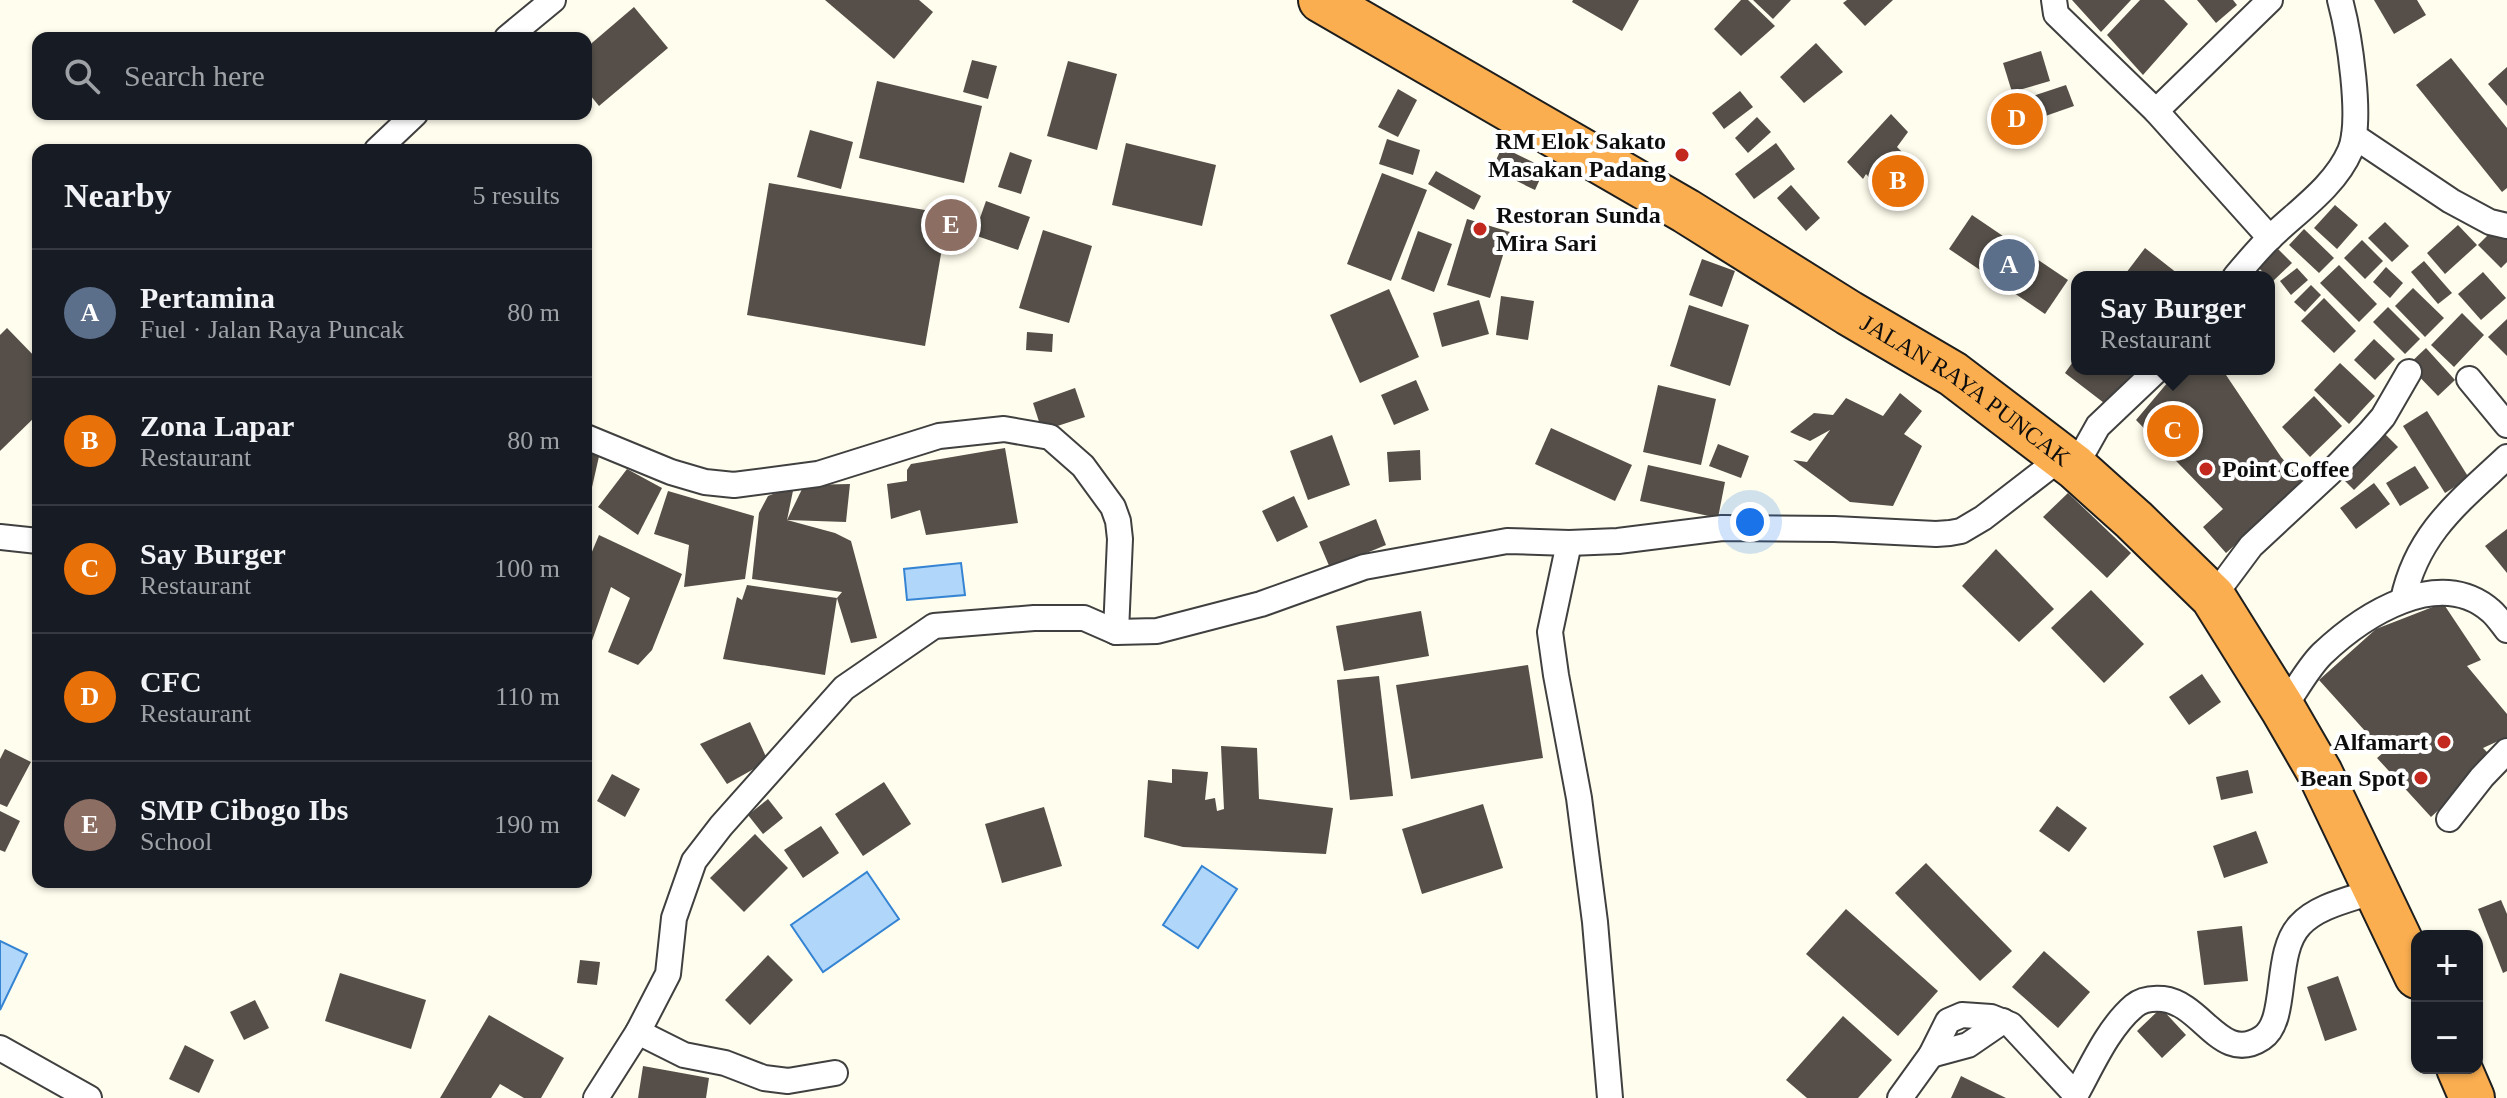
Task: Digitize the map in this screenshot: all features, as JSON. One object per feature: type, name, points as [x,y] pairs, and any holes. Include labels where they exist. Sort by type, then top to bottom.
[{"type":"highway","name":"JALAN RAYA PUNCAK","points":[[1321,0],[1686,211],[1953,374],[2075,467],[2213,597],[2320,773],[2411,963]]},
{"type":"highway","points":[[2462,1074],[2472,1098]]},
{"type":"street","points":[[514,32],[553,0]]},
{"type":"street","points":[[2054,0],[2056,14],[2156,111],[2270,238]]},
{"type":"street","points":[[2156,111],[2270,0]]},
{"type":"street","points":[[2240,271],[2329,182],[2349,153],[2354,136],[2348,37],[2340,0]]},
{"type":"street","points":[[383,144],[409,120]]},
{"type":"street","points":[[2354,136],[2451,201],[2490,222],[2507,226]]},
{"type":"street","points":[[2213,597],[2251,546],[2370,432],[2383,417],[2409,372]]},
{"type":"street","points":[[596,1098],[638,1032],[668,974],[674,918],[694,861],[721,826],[844,688],[934,626],[1034,618],[1084,618],[1116,632],[1157,631],[1261,604],[1364,567],[1507,541],[1618,541],[1722,528],[1936,534],[1961,531],[1983,518],[2053,464],[2075,467],[2098,426],[2152,375]]},
{"type":"street","points":[[2469,379],[2507,425]]},
{"type":"street","points":[[592,439],[671,472],[705,482],[734,485],[818,474],[939,436],[1004,429],[1050,437],[1083,466],[1113,507],[1118,521],[1116,632]]},
{"type":"street","points":[[2403,600],[2409,573],[2431,534],[2507,457]]},
{"type":"street","points":[[0,537],[32,540]]},
{"type":"street","points":[[1569,543],[1550,632],[1581,814],[1595,922],[1610,1098]]},
{"type":"street","points":[[2283,709],[2321,656],[2379,612],[2403,600],[2422,594],[2455,595],[2476,601],[2491,611],[2507,630]]},
{"type":"street","points":[[2449,819],[2507,751]]},
{"type":"street","points":[[1900,1098],[1931,1055],[1948,1021],[1962,1015],[2003,1021],[2020,1034],[2075,1096],[2112,1032],[2141,1001],[2168,999],[2184,1005],[2223,1040],[2234,1044],[2253,1043],[2273,1029],[2287,950],[2299,925],[2325,909],[2377,890]]},
{"type":"street","points":[[638,1032],[684,1055],[725,1063],[764,1078],[788,1081],[835,1073]]},
{"type":"street","points":[[0,1048],[89,1098]]},
{"type":"water","points":[[961,563],[965,595],[907,600],[904,569]]},
{"type":"water","points":[[1202,866],[1237,889],[1198,948],[1163,925]]},
{"type":"water","points":[[867,872],[899,919],[823,972],[791,925]]},
{"type":"water","points":[[0,941],[27,954],[0,1010]]},
{"type":"building","points":[[825,0],[919,0],[933,12],[894,59]]},
{"type":"building","points":[[1573,0],[1639,0],[1622,31]]},
{"type":"building","points":[[1741,0],[1748,0],[1775,26],[1741,56],[1714,29]]},
{"type":"building","points":[[1753,0],[1791,0],[1773,19]]},
{"type":"building","points":[[1847,0],[1893,0],[1865,26],[1843,3]]},
{"type":"building","points":[[2072,0],[2131,0],[2101,32]]},
{"type":"building","points":[[2140,0],[2164,0],[2188,24],[2143,75],[2107,35]]},
{"type":"building","points":[[2197,0],[2233,0],[2237,5],[2216,23]]},
{"type":"building","points":[[2374,0],[2417,0],[2426,15],[2394,34]]},
{"type":"building","points":[[634,7],[668,48],[599,106],[592,97],[592,43]]},
{"type":"building","points":[[1816,43],[1843,72],[1804,103],[1780,77]]},
{"type":"building","points":[[2041,51],[2050,81],[2012,92],[2003,63]]},
{"type":"building","points":[[2451,58],[2507,128],[2507,188],[2502,192],[2416,85]]},
{"type":"building","points":[[972,60],[997,66],[988,99],[963,92]]},
{"type":"building","points":[[1068,61],[1117,74],[1097,150],[1047,136]]},
{"type":"building","points":[[2507,67],[2507,106],[2488,84]]},
{"type":"building","points":[[877,81],[982,106],[964,183],[859,158]]},
{"type":"building","points":[[2066,85],[2074,106],[2034,120],[2027,98]]},
{"type":"building","points":[[1398,89],[1417,100],[1398,137],[1378,127]]},
{"type":"building","points":[[1740,91],[1753,107],[1724,129],[1712,113]]},
{"type":"building","points":[[1891,114],[1908,132],[1897,147],[1905,155],[1876,185],[1866,174],[1863,179],[1847,162]]},
{"type":"building","points":[[1757,117],[1771,132],[1748,153],[1735,138]]},
{"type":"building","points":[[810,130],[853,142],[841,189],[797,177]]},
{"type":"building","points":[[1387,139],[1420,150],[1413,175],[1379,164]]},
{"type":"building","points":[[1126,143],[1216,165],[1202,226],[1112,205]]},
{"type":"building","points":[[1776,143],[1795,169],[1754,199],[1735,174]]},
{"type":"building","points":[[1502,147],[1545,168],[1535,190],[1492,169]]},
{"type":"building","points":[[1010,152],[1032,160],[1021,194],[998,187]]},
{"type":"building","points":[[1436,171],[1481,196],[1474,210],[1428,184]]},
{"type":"building","points":[[1382,173],[1427,190],[1391,281],[1347,264]]},
{"type":"building","points":[[769,183],[948,214],[925,346],[747,315]]},
{"type":"building","points":[[1791,185],[1820,218],[1806,231],[1777,198]]},
{"type":"building","points":[[986,201],[1030,217],[1018,250],[974,235]]},
{"type":"building","points":[[2335,205],[2358,225],[2337,249],[2314,228]]},
{"type":"building","points":[[1972,215],[2068,280],[2045,314],[1949,249]]},
{"type":"building","points":[[1467,219],[1510,232],[1490,298],[1447,285]]},
{"type":"building","points":[[2385,222],[2409,246],[2392,262],[2368,238]]},
{"type":"building","points":[[2458,225],[2477,245],[2445,274],[2427,253]]},
{"type":"building","points":[[2497,226],[2507,237],[2507,262],[2501,268],[2478,245]]},
{"type":"building","points":[[2304,229],[2334,258],[2319,273],[2289,245]]},
{"type":"building","points":[[1043,230],[1092,246],[1069,323],[1019,308]]},
{"type":"building","points":[[1418,231],[1452,244],[1434,292],[1401,279]]},
{"type":"building","points":[[2362,240],[2383,261],[2365,279],[2344,258]]},
{"type":"building","points":[[2276,247],[2292,263],[2275,279],[2275,271],[2262,271],[2257,266]]},
{"type":"building","points":[[2145,248],[2174,271],[2128,271]]},
{"type":"building","points":[[1702,259],[1735,271],[1722,307],[1689,295]]},
{"type":"building","points":[[2424,261],[2452,293],[2438,304],[2411,272]]},
{"type":"building","points":[[2339,265],[2377,304],[2359,322],[2320,283]]},
{"type":"building","points":[[2386,267],[2403,283],[2390,298],[2373,282]]},
{"type":"building","points":[[2297,268],[2308,280],[2291,295],[2280,281]]},
{"type":"building","points":[[2483,272],[2506,298],[2481,320],[2458,294]]},
{"type":"building","points":[[2311,285],[2321,295],[2305,312],[2294,302]]},
{"type":"building","points":[[2413,288],[2444,318],[2425,337],[2395,306]]},
{"type":"building","points":[[1389,289],[1419,357],[1360,383],[1330,315]]},
{"type":"building","points":[[1501,296],[1534,301],[1528,340],[1496,335]]},
{"type":"building","points":[[2324,298],[2356,331],[2334,353],[2301,321]]},
{"type":"building","points":[[1479,300],[1489,334],[1442,347],[1433,313]]},
{"type":"building","points":[[1689,305],[1749,325],[1730,386],[1670,366]]},
{"type":"building","points":[[2388,307],[2420,339],[2405,354],[2373,322]]},
{"type":"building","points":[[2462,313],[2484,335],[2454,367],[2431,345]]},
{"type":"building","points":[[2507,319],[2507,356],[2488,337]]},
{"type":"building","points":[[7,328],[32,354],[32,420],[0,451],[0,335]]},
{"type":"building","points":[[1027,332],[1053,334],[1052,352],[1026,350]]},
{"type":"building","points":[[2374,339],[2395,359],[2375,380],[2354,360]]},
{"type":"building","points":[[2426,348],[2455,380],[2438,396],[2408,365]]},
{"type":"building","points":[[2340,363],[2375,396],[2349,424],[2314,390]]},
{"type":"building","points":[[2071,364],[2071,375],[2131,375],[2108,406],[2065,373]]},
{"type":"building","points":[[2174,375],[2226,375],[2281,457],[2304,483],[2226,553],[2203,527],[2223,509],[2136,420]]},
{"type":"building","points":[[1416,380],[1429,410],[1394,425],[1381,395]]},
{"type":"building","points":[[1658,385],[1716,399],[1701,465],[1643,452]]},
{"type":"building","points":[[1075,388],[1085,417],[1042,431],[1033,403]]},
{"type":"building","points":[[1900,393],[1922,411],[1904,434],[1922,446],[1893,506],[1850,502],[1793,460],[1807,462],[1830,430],[1810,441],[1790,432],[1814,413],[1833,415],[1846,398],[1883,416]]},
{"type":"building","points":[[2314,396],[2342,426],[2310,457],[2282,427]]},
{"type":"building","points":[[2427,411],[2469,478],[2445,493],[2403,426]]},
{"type":"building","points":[[1551,428],[1632,465],[1615,501],[1535,464]]},
{"type":"building","points":[[2381,430],[2398,447],[2354,490],[2337,473]]},
{"type":"building","points":[[1332,435],[1350,485],[1308,500],[1290,451]]},
{"type":"building","points":[[1718,444],[1749,456],[1741,478],[1709,466]]},
{"type":"building","points":[[1005,448],[1018,523],[926,535],[920,510],[891,519],[887,484],[907,481],[907,470],[911,464]]},
{"type":"building","points":[[592,450],[600,452],[592,487]]},
{"type":"building","points":[[1420,450],[1421,480],[1389,482],[1387,452]]},
{"type":"building","points":[[1648,465],[1725,482],[1718,518],[1640,501]]},
{"type":"building","points":[[2415,466],[2429,488],[2400,506],[2386,483]]},
{"type":"building","points":[[627,469],[662,488],[638,535],[598,507]]},
{"type":"building","points":[[2374,483],[2390,504],[2356,529],[2340,508]]},
{"type":"building","points":[[850,484],[846,522],[787,520],[804,485]]},
{"type":"building","points":[[794,486],[787,520],[835,533],[851,541],[877,638],[851,643],[837,598],[842,592],[752,579],[759,513],[768,496]]},
{"type":"building","points":[[668,491],[754,516],[745,579],[684,587],[689,545],[654,534]]},
{"type":"building","points":[[2068,493],[2131,553],[2107,578],[2043,517]]},
{"type":"building","points":[[1294,496],[1308,527],[1277,542],[1262,511]]},
{"type":"building","points":[[1376,519],[1386,545],[1330,568],[1319,542]]},
{"type":"building","points":[[2507,529],[2507,573],[2485,546]]},
{"type":"building","points":[[599,535],[682,574],[652,650],[638,665],[608,652],[630,598],[611,587],[592,641],[592,552]]},
{"type":"building","points":[[1996,549],[2054,609],[2019,642],[1962,586]]},
{"type":"building","points":[[747,585],[837,598],[825,675],[723,659],[737,597],[742,600]]},
{"type":"building","points":[[2091,590],[2144,644],[2104,683],[2051,628]]},
{"type":"building","points":[[2443,603],[2481,660],[2467,666],[2507,714],[2507,737],[2483,748],[2494,759],[2431,817],[2377,758],[2384,752],[2319,680],[2376,629]]},
{"type":"building","points":[[1421,611],[1429,656],[1344,671],[1336,626]]},
{"type":"building","points":[[1528,665],[1543,758],[1411,779],[1396,685]]},
{"type":"building","points":[[2202,674],[2221,702],[2189,725],[2169,697]]},
{"type":"building","points":[[1379,676],[1393,796],[1350,800],[1337,680]]},
{"type":"building","points":[[750,722],[768,761],[727,784],[700,744]]},
{"type":"building","points":[[1221,746],[1257,748],[1259,799],[1333,808],[1326,854],[1183,847],[1144,837],[1148,780],[1172,783],[1172,769],[1208,772],[1205,800],[1215,798],[1217,811],[1224,809]]},
{"type":"building","points":[[5,749],[31,762],[7,807],[0,804],[0,759]]},
{"type":"building","points":[[2248,770],[2253,793],[2221,800],[2216,777]]},
{"type":"building","points":[[612,774],[640,789],[625,817],[597,801]]},
{"type":"building","points":[[884,782],[911,824],[863,856],[835,814]]},
{"type":"building","points":[[768,799],[783,818],[763,834],[748,815]]},
{"type":"building","points":[[1483,804],[1503,868],[1422,894],[1402,829]]},
{"type":"building","points":[[2057,806],[2087,828],[2069,852],[2039,831]]},
{"type":"building","points":[[1044,807],[1062,866],[1002,883],[985,824]]},
{"type":"building","points":[[0,811],[20,821],[5,852],[0,850]]},
{"type":"building","points":[[821,826],[839,853],[803,878],[784,850]]},
{"type":"building","points":[[2256,831],[2268,863],[2224,878],[2213,846]]},
{"type":"building","points":[[755,834],[788,868],[744,912],[710,878]]},
{"type":"building","points":[[1926,863],[2012,951],[1980,981],[1895,893]]},
{"type":"building","points":[[2501,900],[2507,914],[2507,971],[2503,973],[2478,909]]},
{"type":"building","points":[[1846,909],[1938,991],[1898,1036],[1806,954]]},
{"type":"building","points":[[2242,926],[2248,981],[2204,985],[2197,931]]},
{"type":"building","points":[[2044,951],[2090,992],[2058,1028],[2012,987]]},
{"type":"building","points":[[768,955],[793,980],[750,1025],[725,1000]]},
{"type":"building","points":[[580,960],[600,962],[597,985],[577,983]]},
{"type":"building","points":[[340,973],[426,1000],[411,1049],[325,1021]]},
{"type":"building","points":[[2338,976],[2357,1030],[2325,1041],[2307,987]]},
{"type":"building","points":[[255,1000],[269,1028],[244,1040],[230,1012]]},
{"type":"building","points":[[2161,1008],[2186,1035],[2162,1058],[2137,1031]]},
{"type":"building","points":[[489,1015],[564,1058],[541,1098],[524,1098],[500,1084],[491,1098],[440,1098]]},
{"type":"building","points":[[1843,1016],[1892,1060],[1858,1098],[1807,1098],[1786,1080]]},
{"type":"building","points":[[185,1045],[214,1060],[199,1093],[169,1079]]},
{"type":"building","points":[[643,1066],[709,1078],[706,1098],[638,1098]]},
{"type":"building","points":[[1961,1076],[2006,1098],[1951,1098]]},
{"type":"place","name":"CFC","points":[[2017,119]]},
{"type":"place","name":"RM Elok Sakato Masakan Padang","points":[[1682,155]]},
{"type":"place","name":"Zona Lapar","points":[[1898,181]]},
{"type":"place","name":"SMP Cibogo Ibs","points":[[951,225]]},
{"type":"place","name":"Restoran Sunda Mira Sari","points":[[1480,229]]},
{"type":"place","name":"Pertamina","points":[[2009,265]]},
{"type":"place","name":"Say Burger","points":[[2173,431]]},
{"type":"place","name":"Point Coffee","points":[[2206,469]]},
{"type":"place","name":"Alfamart","points":[[2444,742]]},
{"type":"place","name":"Bean Spot","points":[[2421,778]]}]
